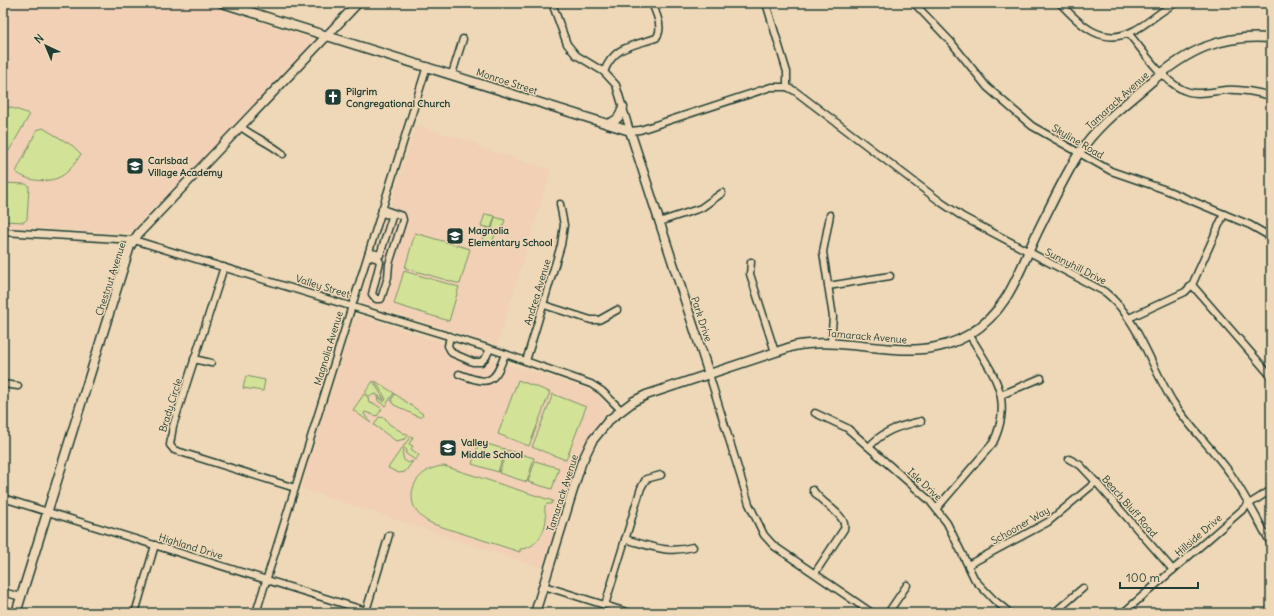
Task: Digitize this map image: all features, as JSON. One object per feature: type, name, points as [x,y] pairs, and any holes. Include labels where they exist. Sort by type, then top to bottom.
[{"type":"main road","name":"Monroe Street","points":[[222,3],[427,66],[630,131]]},
{"type":"main road","name":"Chestnut Avenue","points":[[16,613],[130,246],[139,232],[242,127],[358,3]]},
{"type":"main road","name":"Tamarack Avenue","points":[[535,613],[581,464],[600,430],[621,410],[646,395],[775,352],[811,343],[831,343],[919,350],[943,346],[969,334],[991,316],[1005,301],[1017,281],[1028,253],[1079,154],[1101,126],[1172,64],[1191,53],[1220,41],[1255,36],[1271,38]]},
{"type":"main road","points":[[607,124],[616,121],[623,106]]},
{"type":"main road","name":"Park Drive","points":[[630,131],[658,222],[709,374]]},
{"type":"street","name":"Park Drive","points":[[552,3],[567,44],[576,55],[604,72],[616,85],[630,131]]},
{"type":"street","points":[[604,72],[608,62],[617,52],[656,38],[659,34],[660,27],[652,3]]},
{"type":"street","points":[[766,3],[787,72],[787,87]]},
{"type":"street","name":"Skyline Road","points":[[914,3],[952,42],[996,96],[1024,120],[1079,154],[1111,171],[1166,190],[1224,214],[1271,238]]},
{"type":"street","points":[[1060,3],[1078,23],[1091,32],[1106,36],[1128,33],[1176,3]]},
{"type":"street","points":[[1128,33],[1170,82],[1190,92],[1239,90],[1253,91],[1271,96]]},
{"type":"street","points":[[452,74],[463,39]]},
{"type":"street","name":"Magnolia Avenue","points":[[256,613],[427,66]]},
{"type":"street","name":"Monroe Street","points":[[630,131],[640,130],[771,87],[787,87]]},
{"type":"street","name":"Sunnyhill Drive","points":[[787,87],[795,91],[942,204],[1028,253],[1105,292],[1118,302],[1129,318],[1174,402],[1192,430],[1229,473],[1271,544]]},
{"type":"street","points":[[242,127],[254,137],[274,146],[283,154]]},
{"type":"street","points":[[658,222],[701,208],[722,193]]},
{"type":"street","name":"Andrea Avenue","points":[[526,361],[561,245],[564,225],[560,204]]},
{"type":"street","points":[[380,255],[392,216],[381,211]]},
{"type":"street","points":[[368,254],[378,259],[380,262],[372,294],[376,299],[380,300],[388,277],[391,259],[403,220],[402,216],[381,211]]},
{"type":"street","points":[[1129,318],[1185,292],[1192,285],[1224,214]]},
{"type":"street","points":[[830,215],[823,252],[833,317],[831,343]]},
{"type":"street","name":"Valley Street","points":[[3,232],[134,240],[224,266],[490,348],[591,384],[602,391],[621,410]]},
{"type":"street","points":[[368,254],[380,255],[391,259]]},
{"type":"street","points":[[752,262],[750,274],[775,352]]},
{"type":"street","name":"Brady Circle","points":[[224,266],[194,359],[170,440],[170,445],[174,450],[295,488]]},
{"type":"street","points":[[828,286],[890,276]]},
{"type":"street","points":[[1192,285],[1271,376]]},
{"type":"street","points":[[544,305],[591,320],[600,320],[617,310]]},
{"type":"street","points":[[937,508],[993,443],[999,431],[1002,414],[1001,395],[998,383],[969,334]]},
{"type":"street","points":[[450,336],[448,346],[452,353],[473,362],[481,362],[486,357],[490,348]]},
{"type":"street","points":[[459,374],[474,380],[483,382],[489,381],[498,373],[505,354]]},
{"type":"street","points":[[194,359],[211,363]]},
{"type":"street","name":"Park Drive","points":[[709,374],[749,504],[764,535],[774,546],[872,613]]},
{"type":"street","points":[[1001,395],[1042,378]]},
{"type":"street","points":[[3,384],[18,386]]},
{"type":"street","name":"Isle Drive","points":[[815,413],[847,428],[937,508],[975,580],[994,600],[1010,613]]},
{"type":"street","points":[[869,447],[886,431],[921,421]]},
{"type":"street","name":"Beach Bluff Road","points":[[1069,459],[1080,465],[1096,482],[1173,570]]},
{"type":"street","points":[[605,605],[641,488],[646,479],[661,475]]},
{"type":"street","name":"Schooner Way","points":[[968,565],[1048,522],[1096,482]]},
{"type":"street","points":[[813,490],[817,497],[844,518],[846,524],[815,573]]},
{"type":"street","name":"Hillside Drive","points":[[1123,613],[1248,504],[1271,490]]},
{"type":"street","name":"Highland Drive","points":[[3,498],[373,613]]},
{"type":"street","points":[[366,611],[389,535]]},
{"type":"street","points":[[625,539],[664,550],[678,551],[693,547]]},
{"type":"street","points":[[135,613],[155,545]]},
{"type":"street","points":[[888,613],[907,585]]},
{"type":"street","points":[[544,586],[630,613]]},
{"type":"street","points":[[1054,613],[1083,588]]},
{"type":"street","points":[[3,592],[21,597]]},
{"type":"shaded area","points":[[3,3],[200,3],[308,37],[310,42],[309,46],[130,233],[3,227]]},
{"type":"shaded area","name":"Magnolia Elementary School","points":[[416,125],[477,144],[478,147],[551,170],[497,345],[362,303],[363,293]]},
{"type":"shaded area","name":"Valley Middle School","points":[[360,316],[595,392],[606,405],[608,410],[590,433],[575,463],[542,568],[301,488],[354,319]]},
{"type":"green space","points":[[3,105],[27,113],[29,116],[3,161]]},
{"type":"green space","points":[[43,128],[73,146],[81,154],[71,168],[62,176],[56,179],[42,181],[21,176],[16,172],[37,130]]},
{"type":"green space","points":[[3,183],[26,184],[29,186],[27,219],[24,222],[3,221]]},
{"type":"green space","points":[[485,214],[495,216],[491,228],[481,226]]},
{"type":"green space","points":[[495,217],[505,220],[501,232],[492,229]]},
{"type":"green space","points":[[486,228],[496,231],[492,243],[482,239]]},
{"type":"green space","points":[[415,233],[470,249],[460,284],[405,268]]},
{"type":"green space","points":[[404,271],[459,287],[449,321],[394,304]]},
{"type":"green space","points":[[246,376],[265,380],[263,391],[243,388]]},
{"type":"green space","points":[[518,380],[550,392],[529,446],[498,434]]},
{"type":"green space","points":[[373,381],[384,400],[376,394],[369,396],[366,394],[366,391]]},
{"type":"green space","points":[[375,381],[394,393],[385,406],[378,401],[377,396],[384,402],[386,399]]},
{"type":"green space","points":[[364,394],[368,397],[369,403],[375,404],[382,409],[377,416],[365,412],[364,414],[371,423],[353,410]]},
{"type":"green space","points":[[395,394],[423,414],[421,417],[394,405],[391,400]]},
{"type":"green space","points":[[553,394],[586,407],[566,460],[532,447]]},
{"type":"green space","points":[[379,417],[385,418],[389,424],[409,435],[405,439],[396,441],[374,425]]},
{"type":"green space","points":[[411,436],[413,437],[409,444],[413,446],[411,449],[419,455],[415,460],[405,453],[407,450],[403,447]]},
{"type":"green space","points":[[479,442],[505,449],[498,472],[472,464]]},
{"type":"green space","points":[[402,448],[404,450],[402,453],[404,460],[408,463],[413,461],[405,472],[399,473],[388,468]]},
{"type":"green space","points":[[507,450],[534,458],[527,482],[499,473]]},
{"type":"green space","points":[[535,461],[559,468],[552,489],[528,482]]},
{"type":"green space","points":[[444,466],[553,501],[551,504],[547,504],[545,506],[546,519],[544,530],[535,543],[520,549],[520,552],[433,524],[422,518],[415,509],[412,500],[416,482],[423,474],[432,468]]},
{"type":"place","name":"Pilgrim Congregational Church","points":[[333,97]]},
{"type":"place","name":"Carlsbad Village Academy","points":[[135,166]]},
{"type":"place","name":"Magnolia Elementary School","points":[[455,236]]},
{"type":"place","name":"Valley Middle School","points":[[448,448]]}]
